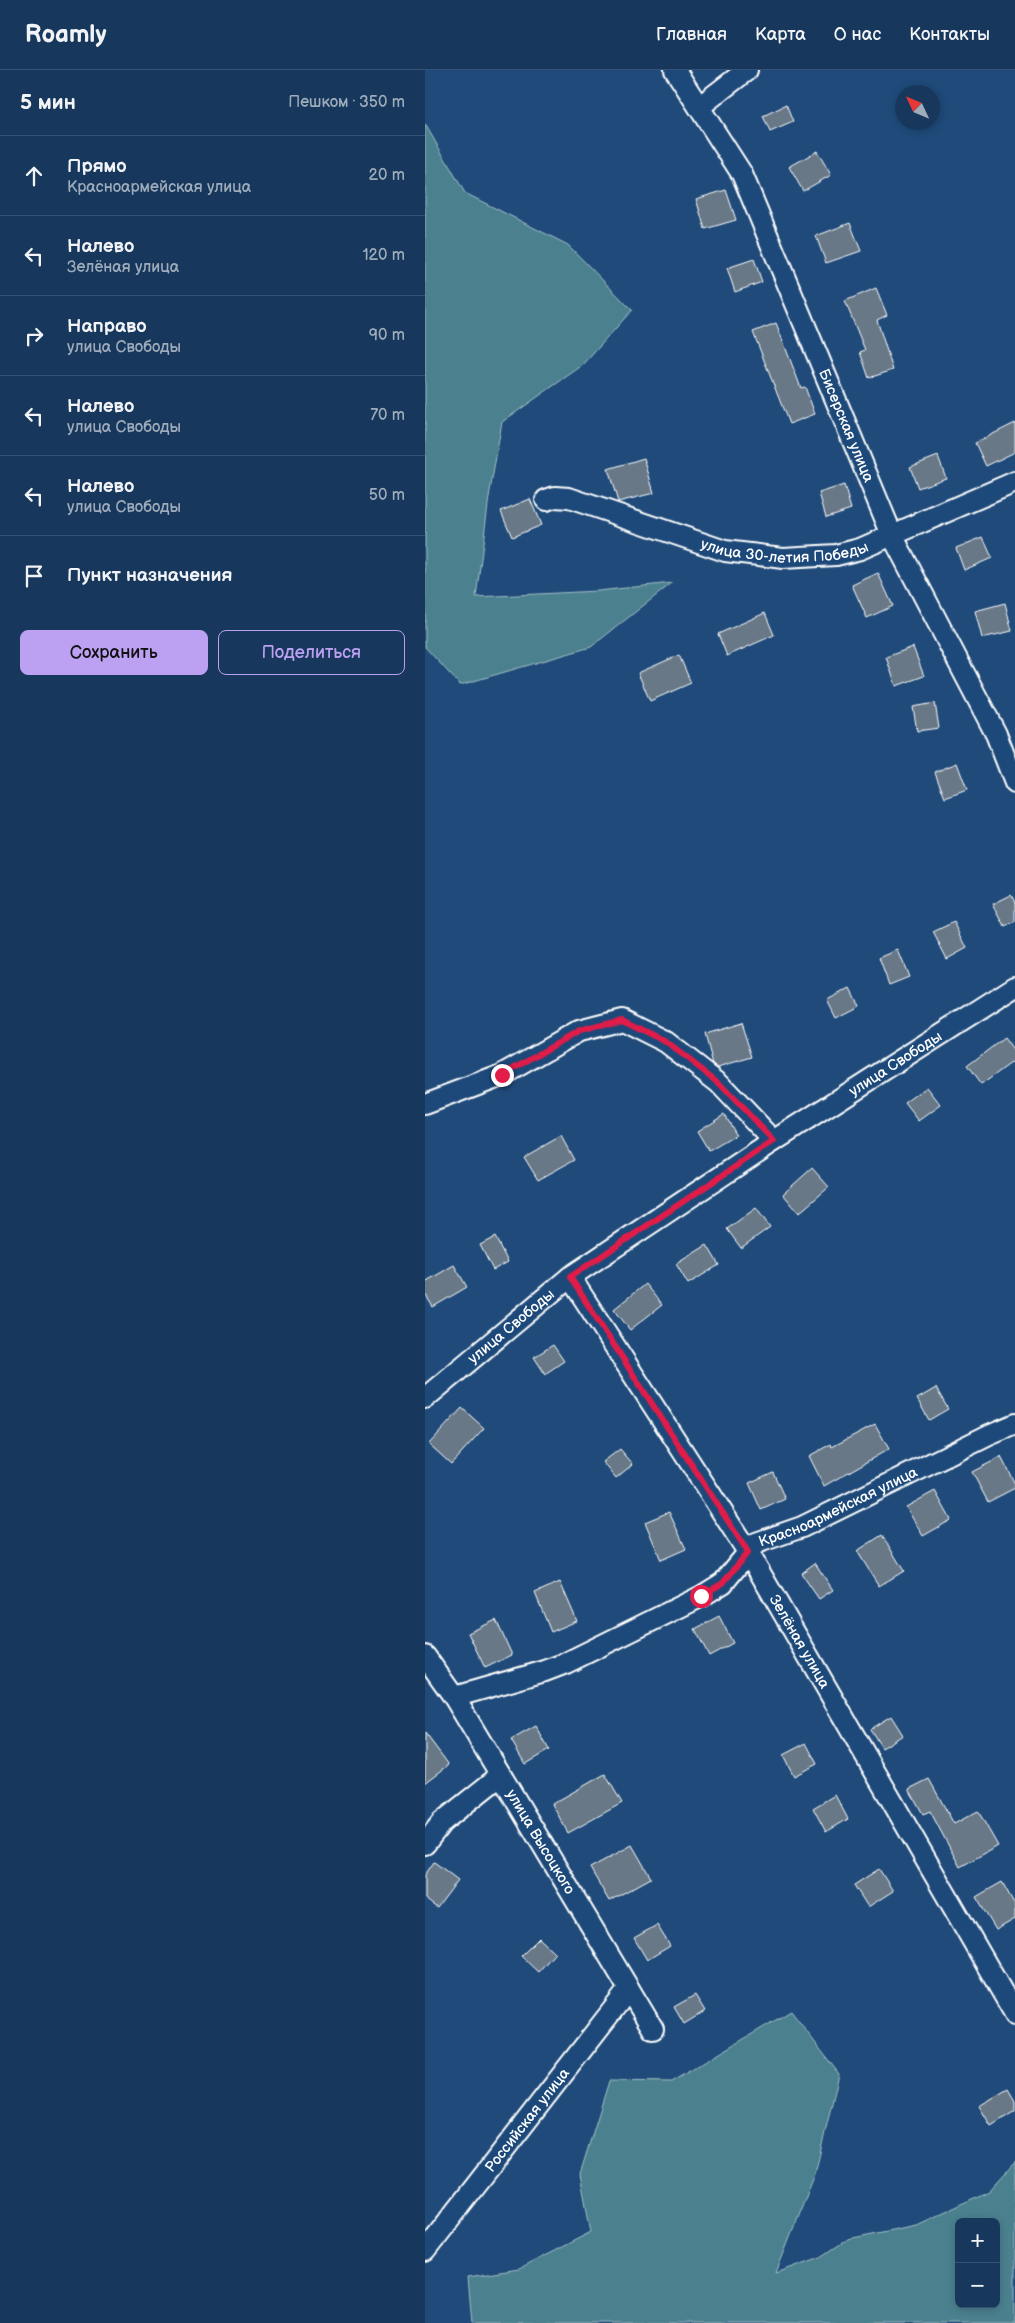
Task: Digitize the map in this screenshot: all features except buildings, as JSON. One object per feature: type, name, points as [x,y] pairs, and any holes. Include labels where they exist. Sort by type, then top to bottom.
[{"type":"street","name":"Бисерская улица","points":[[675,70],[742,174],[892,535],[996,734],[1015,783]]},
{"type":"street","points":[[699,107],[747,70]]},
{"type":"street","name":"улица 30-летия Победы","points":[[546,500],[569,498],[725,551],[783,558],[836,554],[860,549],[1015,482]]},
{"type":"street","name":"улица Свободы","points":[[425,1398],[570,1277],[774,1141],[1015,987]]},
{"type":"street","points":[[425,1104],[502,1075],[579,1031],[622,1020],[666,1042],[719,1083],[774,1141]]},
{"type":"street","name":"Зелёная улица","points":[[570,1277],[748,1552],[1015,2014]]},
{"type":"street","name":"Красноармейская улица","points":[[454,1697],[545,1671],[566,1663],[693,1600],[723,1583],[756,1543],[802,1527],[989,1434],[1015,1424]]},
{"type":"street","name":"улица Высоцкого","points":[[425,1656],[454,1697],[653,2029]]},
{"type":"street","points":[[425,1844],[442,1822],[501,1775]]},
{"type":"street","name":"Российская улица","points":[[425,2250],[629,1989]]},
{"type":"green space","points":[[425,124],[465,193],[568,245],[632,310],[583,365],[502,422],[489,497],[476,597],[598,591],[672,583],[591,647],[460,685],[425,647]]},
{"type":"green space","points":[[791,2011],[839,2074],[815,2174],[776,2273],[821,2257],[848,2239],[916,2225],[989,2191],[1015,2162],[1015,2323],[472,2323],[468,2277],[519,2269],[591,2232],[580,2174],[609,2081],[671,2082]]},
{"type":"route","points":[[502,1075],[579,1031],[622,1020],[666,1042],[719,1083],[774,1141],[570,1277],[748,1552],[723,1583],[701,1596]]}]
